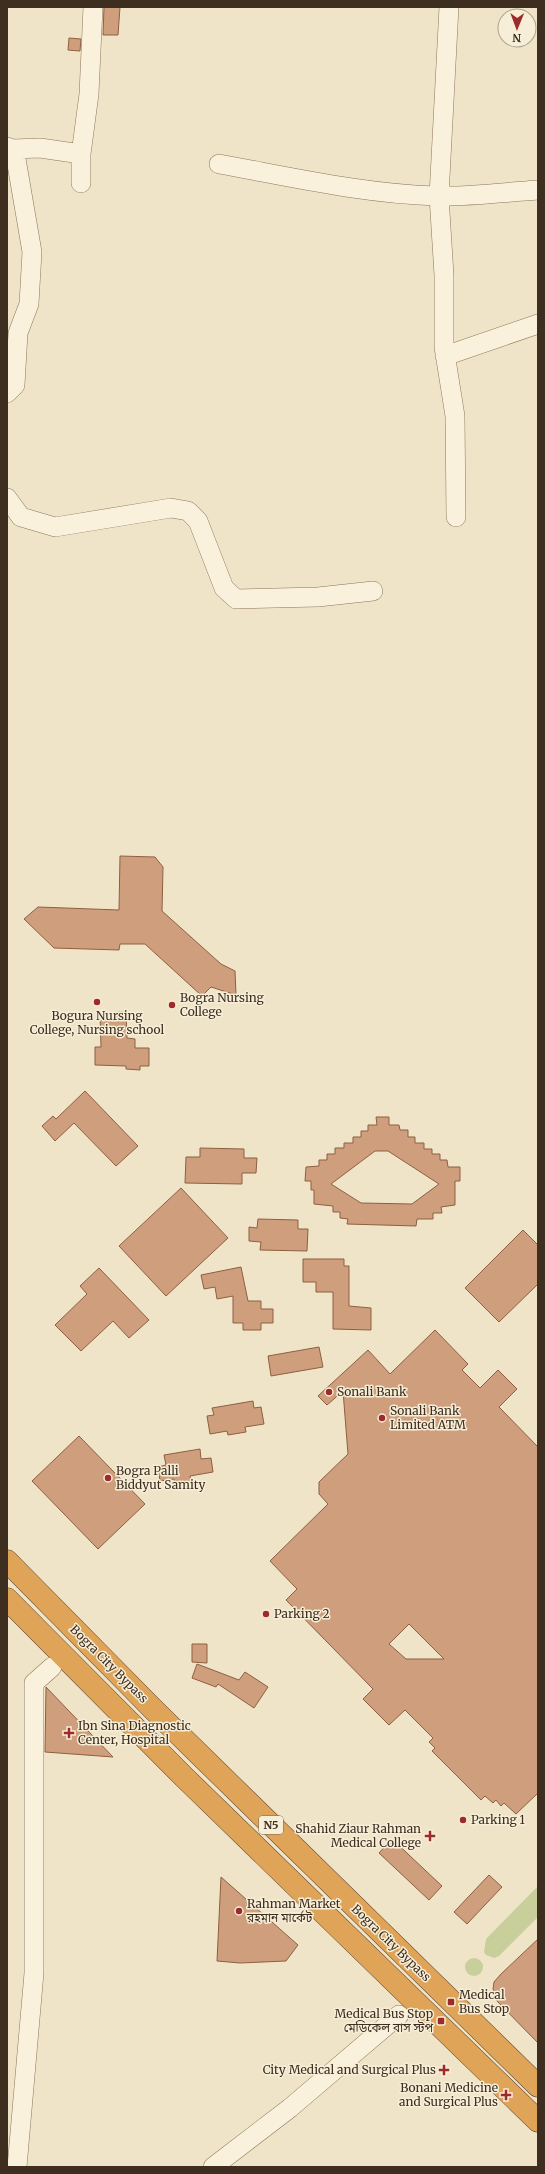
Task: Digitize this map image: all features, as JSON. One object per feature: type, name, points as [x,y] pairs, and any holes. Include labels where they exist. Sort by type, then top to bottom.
[{"type":"highway","name":"Bogra City Bypass","points":[[7,1561],[165,1721],[538,2086]]},
{"type":"highway","name":"N5","points":[[7,1599],[185,1778],[538,2121]]},
{"type":"street","points":[[81,183],[81,154],[89,94],[93,7]]},
{"type":"street","points":[[449,7],[439,196],[444,275],[445,356],[455,416],[456,517]]},
{"type":"street","points":[[7,392],[15,384],[18,333],[29,304],[32,252],[10,148],[40,148],[81,154]]},
{"type":"street","points":[[219,164],[338,185],[439,196],[538,190]]},
{"type":"street","points":[[445,356],[538,324]]},
{"type":"street","points":[[7,498],[21,517],[55,527],[171,508],[188,511],[198,521],[224,588],[236,599],[318,598],[373,591]]},
{"type":"street","points":[[17,2167],[34,1973],[34,1683],[52,1667]]},
{"type":"street","points":[[213,2167],[290,2108],[399,2015]]},
{"type":"green space","points":[[538,1886],[538,1917],[499,1956],[494,1958],[486,1955],[484,1952],[486,1939]]},
{"type":"green space","points":[[474,1958],[480,1961],[483,1967],[480,1973],[474,1976],[468,1973],[465,1967],[468,1961]]},
{"type":"building","points":[[104,7],[120,7],[118,35],[103,35]]},
{"type":"building","points":[[69,38],[81,39],[80,51],[68,50]]},
{"type":"building","points":[[120,856],[155,857],[163,867],[162,911],[221,964],[235,971],[236,995],[211,987],[202,996],[145,944],[120,944],[119,950],[54,948],[24,919],[38,907],[119,910]]},
{"type":"building","points":[[126,1012],[127,1038],[135,1039],[135,1048],[149,1048],[149,1066],[140,1066],[140,1070],[126,1069],[126,1066],[95,1065],[95,1047],[101,1047],[100,1013]]},
{"type":"building","points":[[85,1091],[138,1146],[116,1166],[74,1123],[55,1141],[42,1126],[53,1116],[56,1119]]},
{"type":"building","points":[[376,1117],[389,1117],[389,1125],[399,1125],[400,1130],[408,1130],[408,1137],[415,1137],[415,1143],[424,1143],[424,1149],[432,1149],[432,1154],[440,1154],[440,1160],[447,1160],[448,1167],[460,1167],[460,1181],[455,1181],[455,1205],[441,1207],[442,1213],[433,1213],[433,1219],[417,1219],[416,1226],[347,1224],[348,1219],[340,1218],[340,1212],[333,1212],[333,1206],[314,1204],[314,1190],[311,1190],[311,1181],[305,1181],[306,1167],[319,1166],[319,1160],[327,1160],[327,1154],[335,1154],[335,1148],[344,1148],[344,1143],[353,1143],[353,1137],[361,1137],[361,1131],[368,1131],[368,1125],[377,1125]],"holes":[[[375,1151],[388,1151],[439,1184],[412,1204],[361,1203],[331,1184]]]},
{"type":"building","points":[[200,1148],[244,1149],[244,1158],[257,1158],[256,1173],[242,1173],[242,1184],[185,1183],[186,1157],[200,1157]]},
{"type":"building","points":[[181,1188],[228,1238],[166,1296],[119,1246]]},
{"type":"building","points":[[258,1219],[298,1220],[298,1229],[308,1229],[307,1251],[260,1250],[261,1242],[249,1241],[249,1227],[257,1228]]},
{"type":"building","points":[[523,1230],[538,1245],[538,1284],[499,1322],[465,1288]]},
{"type":"building","points":[[303,1259],[344,1259],[344,1266],[349,1266],[349,1306],[371,1308],[371,1330],[333,1329],[333,1292],[316,1292],[316,1282],[303,1282]]},
{"type":"building","points":[[241,1267],[248,1301],[261,1301],[261,1309],[273,1309],[273,1323],[261,1323],[261,1330],[243,1330],[243,1323],[233,1323],[233,1296],[217,1299],[215,1287],[204,1289],[201,1275]]},
{"type":"building","points":[[99,1268],[149,1320],[129,1338],[113,1321],[81,1351],[55,1325],[87,1294],[80,1286]]},
{"type":"building","points":[[435,1330],[468,1364],[462,1370],[480,1388],[498,1370],[517,1389],[499,1407],[538,1447],[538,1793],[516,1814],[504,1803],[501,1806],[496,1800],[493,1803],[485,1796],[481,1800],[432,1751],[435,1748],[429,1742],[433,1738],[405,1710],[389,1725],[363,1699],[373,1689],[286,1600],[297,1589],[270,1561],[328,1504],[319,1494],[319,1482],[348,1454],[343,1391],[327,1405],[318,1396],[368,1350],[390,1374]],"holes":[[[409,1624],[444,1659],[406,1659],[389,1644]]]},
{"type":"building","points":[[319,1347],[323,1367],[271,1376],[268,1356]]},
{"type":"building","points":[[253,1401],[254,1408],[261,1407],[264,1424],[245,1427],[246,1432],[228,1435],[227,1431],[210,1434],[207,1416],[214,1415],[212,1408]]},
{"type":"building","points":[[79,1436],[145,1504],[98,1549],[32,1481]]},
{"type":"building","points":[[200,1449],[201,1459],[211,1458],[213,1472],[190,1476],[191,1483],[175,1486],[174,1479],[160,1481],[158,1467],[166,1465],[164,1455]]},
{"type":"building","points":[[192,1644],[207,1644],[207,1663],[192,1662]]},
{"type":"building","points":[[197,1664],[239,1680],[245,1672],[268,1687],[254,1708],[218,1684],[216,1687],[192,1678]]},
{"type":"building","points":[[46,1687],[113,1757],[45,1752]]},
{"type":"building","points":[[392,1839],[442,1886],[429,1900],[379,1853]]},
{"type":"building","points":[[489,1875],[502,1887],[467,1924],[454,1912]]},
{"type":"building","name":"Rahman Market রহমান মার্কেট","points":[[221,1877],[298,1945],[286,1961],[240,1963],[217,1961]]},
{"type":"building","points":[[538,1939],[538,2043],[497,2001],[493,1989],[494,1982],[501,1974]]},
{"type":"place","name":"Bogura Nursing College, Nursing school","points":[[97,1002]]},
{"type":"place","name":"Bogra Nursing College","points":[[172,1005]]},
{"type":"place","name":"Sonali Bank","points":[[329,1392]]},
{"type":"place","name":"Sonali Bank Limited ATM","points":[[382,1418]]},
{"type":"place","name":"Bogra Palli Biddyut Samity","points":[[108,1478]]},
{"type":"place","name":"Parking 2","points":[[266,1614]]},
{"type":"place","name":"Ibn Sina Diagnostic Center, Hospital","points":[[69,1733]]},
{"type":"place","name":"Parking 1","points":[[463,1820]]},
{"type":"place","name":"Shahid Ziaur Rahman Medical College","points":[[430,1836]]},
{"type":"place","name":"Rahman Market রহমান মার্কেট","points":[[239,1911]]},
{"type":"place","name":"Medical Bus Stop","points":[[451,2002]]},
{"type":"place","name":"Medical Bus Stop মেডিকেল বাস স্টপ","points":[[441,2021]]},
{"type":"place","name":"City Medical and Surgical Plus","points":[[444,2070]]},
{"type":"place","name":"Bonani Medicine and Surgical Plus","points":[[506,2095]]}]
